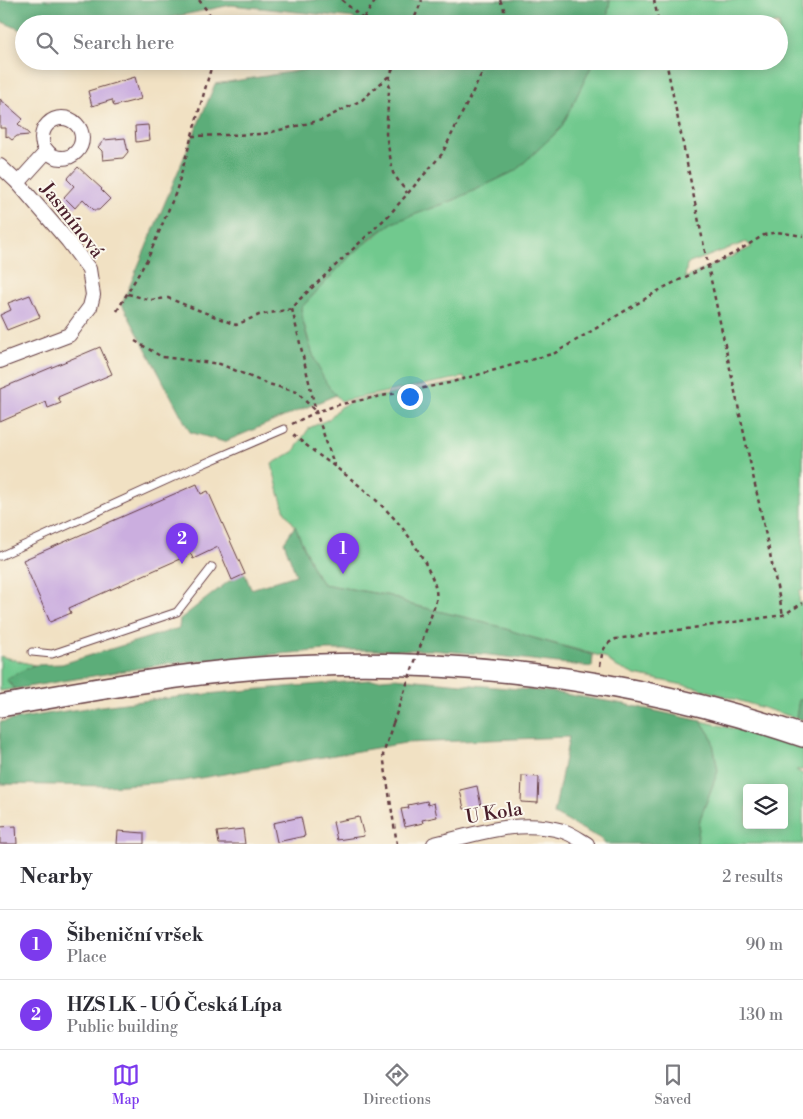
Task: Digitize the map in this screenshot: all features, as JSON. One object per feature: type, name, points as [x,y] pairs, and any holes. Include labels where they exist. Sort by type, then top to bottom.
[{"type":"main road","points":[[0,706],[170,678],[256,668],[341,664],[404,664],[512,671],[597,684],[704,707],[803,736]]},
{"type":"street","points":[[18,183],[47,151]]},
{"type":"street","name":"Jasmínová","points":[[0,166],[18,183],[68,241],[89,269],[93,295],[90,307],[69,335],[0,361]]},
{"type":"street","name":"U Kola","points":[[434,844],[512,826],[539,826],[565,832],[587,844]]},
{"type":"lane","points":[[0,556],[284,429]]},
{"type":"lane","points":[[32,652],[52,654],[177,612],[212,567]]},
{"type":"path","points":[[199,0],[210,15]]},
{"type":"path","points":[[342,0],[359,15]]},
{"type":"path","points":[[366,15],[376,0]]},
{"type":"path","points":[[416,15],[422,0]]},
{"type":"path","points":[[500,0],[504,9],[504,15]]},
{"type":"path","points":[[654,0],[657,15]]},
{"type":"path","points":[[117,311],[148,258],[176,192],[210,70]]},
{"type":"path","points":[[392,70],[390,75],[386,134],[393,174],[407,194]]},
{"type":"path","points":[[128,294],[150,300],[168,298],[236,325],[259,315],[292,310],[300,299],[388,215],[442,154],[484,70]]},
{"type":"path","points":[[668,70],[783,616]]},
{"type":"path","points":[[192,136],[263,134],[322,120],[362,100],[390,75]]},
{"type":"path","points":[[397,844],[383,755],[435,606],[437,593],[431,575],[419,551],[391,514],[376,499],[336,467],[284,429],[316,412],[341,404],[449,383],[555,353],[663,288],[733,254],[758,238],[777,232],[803,236]]},
{"type":"path","points":[[292,310],[316,412],[336,467]]},
{"type":"path","points":[[135,341],[162,357],[220,364],[265,383],[297,392],[316,412]]},
{"type":"path","points":[[597,684],[602,654],[610,641],[783,616],[803,604]]},
{"type":"green space","points":[[0,0],[610,0],[608,15],[326,15],[231,5],[183,15],[15,15],[15,27],[0,21]]},
{"type":"green space","points":[[610,0],[803,0],[803,590],[800,590],[799,602],[803,603],[803,701],[799,700],[796,718],[698,688],[635,675],[617,667],[604,657],[530,637],[485,622],[412,605],[391,596],[323,584],[314,571],[295,526],[285,512],[272,464],[294,451],[309,428],[329,419],[340,407],[353,401],[465,381],[464,377],[341,401],[319,377],[301,308],[351,255],[392,223],[454,200],[515,171],[561,128],[590,70],[788,70],[788,15],[608,15]],"holes":[[[746,242],[752,247],[685,278],[687,264]]]},
{"type":"green space","points":[[303,70],[590,70],[561,128],[515,171],[454,200],[392,223],[351,255],[301,308],[305,329],[318,367],[336,395],[224,442],[190,432],[122,304],[215,84]]},
{"type":"green space","points":[[295,526],[314,571],[323,584],[391,596],[412,605],[485,622],[593,655],[592,667],[430,650],[326,650],[165,664],[15,689],[6,679],[34,665],[62,664],[179,628],[180,619],[229,581],[245,574],[251,589],[296,575],[284,542]]},
{"type":"green space","points":[[0,656],[34,665],[6,679],[15,689],[0,691]]},
{"type":"green space","points":[[394,678],[552,692],[624,704],[701,721],[712,738],[718,771],[700,819],[697,844],[605,844],[601,839],[554,814],[569,737],[405,743],[183,781],[107,786],[0,784],[0,722],[147,700]]},
{"type":"green space","points":[[799,699],[803,701],[803,720],[796,718]]},
{"type":"green space","points":[[701,721],[757,734],[803,749],[803,770],[796,770],[803,774],[803,844],[697,844],[700,819],[718,771],[712,738]]},
{"type":"building","points":[[135,77],[141,99],[114,106],[112,100],[92,106],[88,91]]},
{"type":"building","points":[[0,99],[23,119],[18,124],[30,135],[17,136],[12,140],[6,137],[6,128],[0,128]]},
{"type":"building","points":[[148,125],[150,140],[136,142],[135,126]]},
{"type":"building","points":[[125,138],[128,152],[123,158],[103,160],[102,151],[98,147],[104,140]]},
{"type":"building","points":[[78,167],[110,199],[99,210],[94,210],[83,199],[75,208],[64,197],[74,186],[67,179]]},
{"type":"building","points":[[30,295],[40,317],[7,330],[0,315],[11,310],[8,303]]},
{"type":"building","points":[[100,347],[112,374],[58,397],[61,403],[48,408],[46,402],[0,422],[0,389]]},
{"type":"building","points":[[197,484],[201,494],[208,491],[245,574],[232,580],[218,547],[193,559],[191,554],[69,608],[71,613],[50,622],[23,560]]},
{"type":"building","points":[[522,776],[539,777],[538,803],[521,802]]},
{"type":"building","points":[[477,786],[481,806],[464,809],[460,790]]},
{"type":"building","points":[[427,801],[428,805],[434,803],[437,817],[422,820],[423,823],[405,827],[401,809],[409,808],[408,805]]},
{"type":"building","points":[[301,817],[305,836],[277,842],[273,823]]},
{"type":"building","points":[[359,817],[364,836],[337,840],[333,822]]},
{"type":"building","points":[[16,826],[17,844],[0,844],[0,827]]},
{"type":"building","points":[[243,829],[245,844],[219,844],[217,832]]},
{"type":"building","points":[[118,831],[144,833],[144,844],[117,844]]},
{"type":"place","name":"HZS LK - UÓ Česká Lípa","points":[[182,564]]},
{"type":"place","name":"Šibeniční vršek","points":[[343,574]]}]
